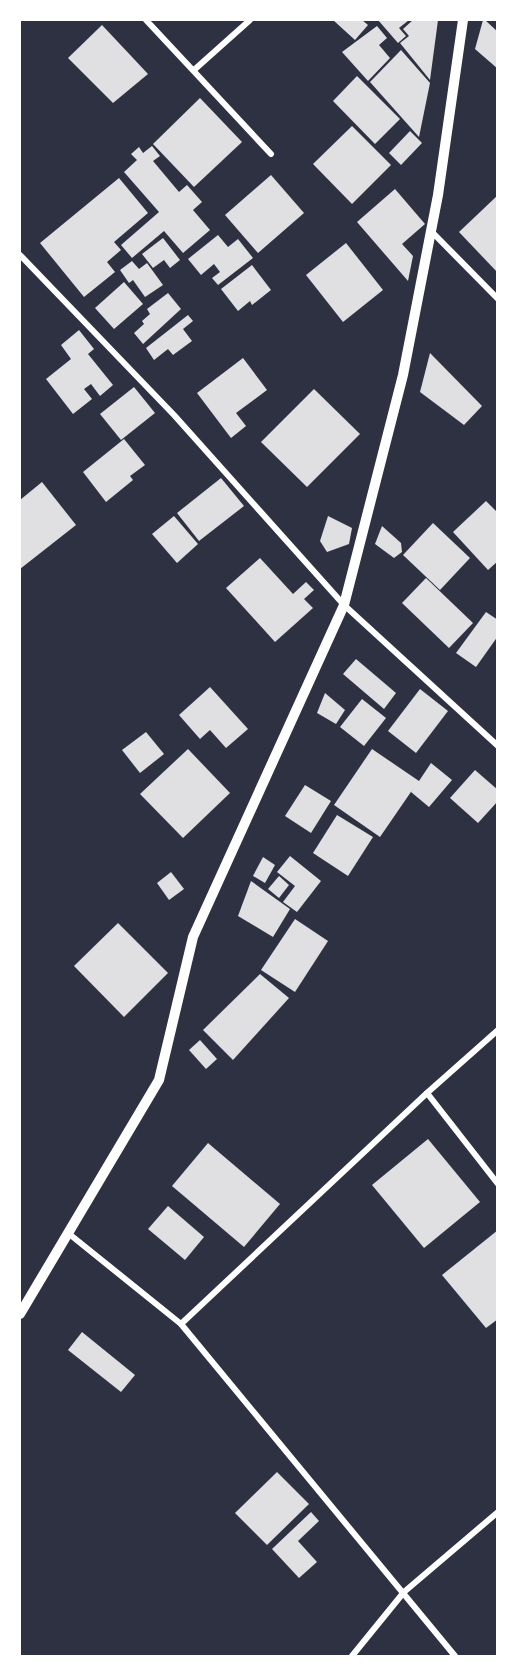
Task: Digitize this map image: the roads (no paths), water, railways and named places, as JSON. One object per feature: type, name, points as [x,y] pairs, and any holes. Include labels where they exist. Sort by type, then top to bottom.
[{"type":"street","points":[[146,20],[271,154]]},
{"type":"street","points":[[194,70],[250,20]]},
{"type":"street","points":[[20,1314],[159,1080],[193,937],[344,605],[403,375],[438,195],[463,20]]},
{"type":"street","points":[[431,231],[498,299]]},
{"type":"street","points":[[20,255],[174,415],[344,605],[498,746]]},
{"type":"street","points":[[181,1324],[427,1093],[498,1030]]},
{"type":"street","points":[[427,1093],[498,1185]]},
{"type":"street","points":[[68,1233],[181,1324],[455,1656]]},
{"type":"street","points":[[352,1656],[404,1592],[498,1512]]}]
